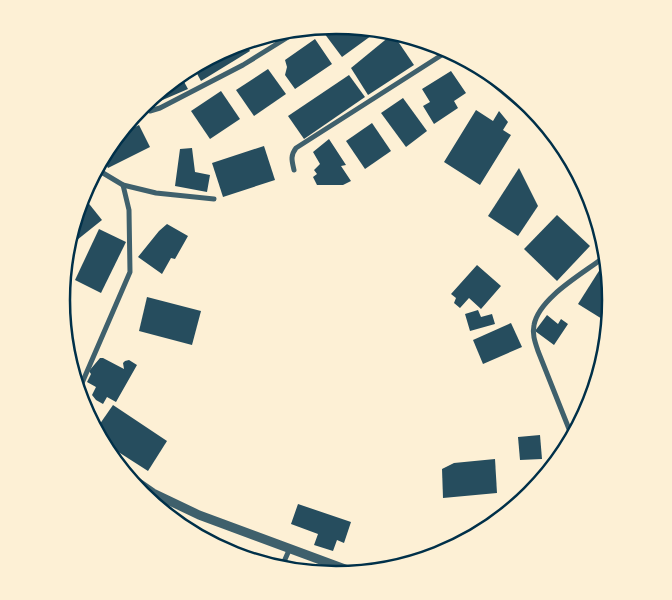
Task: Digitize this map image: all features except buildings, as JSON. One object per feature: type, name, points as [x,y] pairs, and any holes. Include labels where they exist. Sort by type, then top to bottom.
[{"type":"street","points":[[149,111],[160,108],[243,65],[285,39]]},
{"type":"street","points":[[294,170],[291,160],[296,148],[440,55]]},
{"type":"street","points":[[102,172],[123,185],[156,193],[214,199]]},
{"type":"street","points":[[83,381],[130,272],[129,210],[123,185]]},
{"type":"street","points":[[569,429],[533,338],[533,327],[535,318],[542,306],[599,261]]},
{"type":"street","points":[[153,493],[199,515],[337,566]]},
{"type":"street","points":[[284,561],[290,548]]}]
